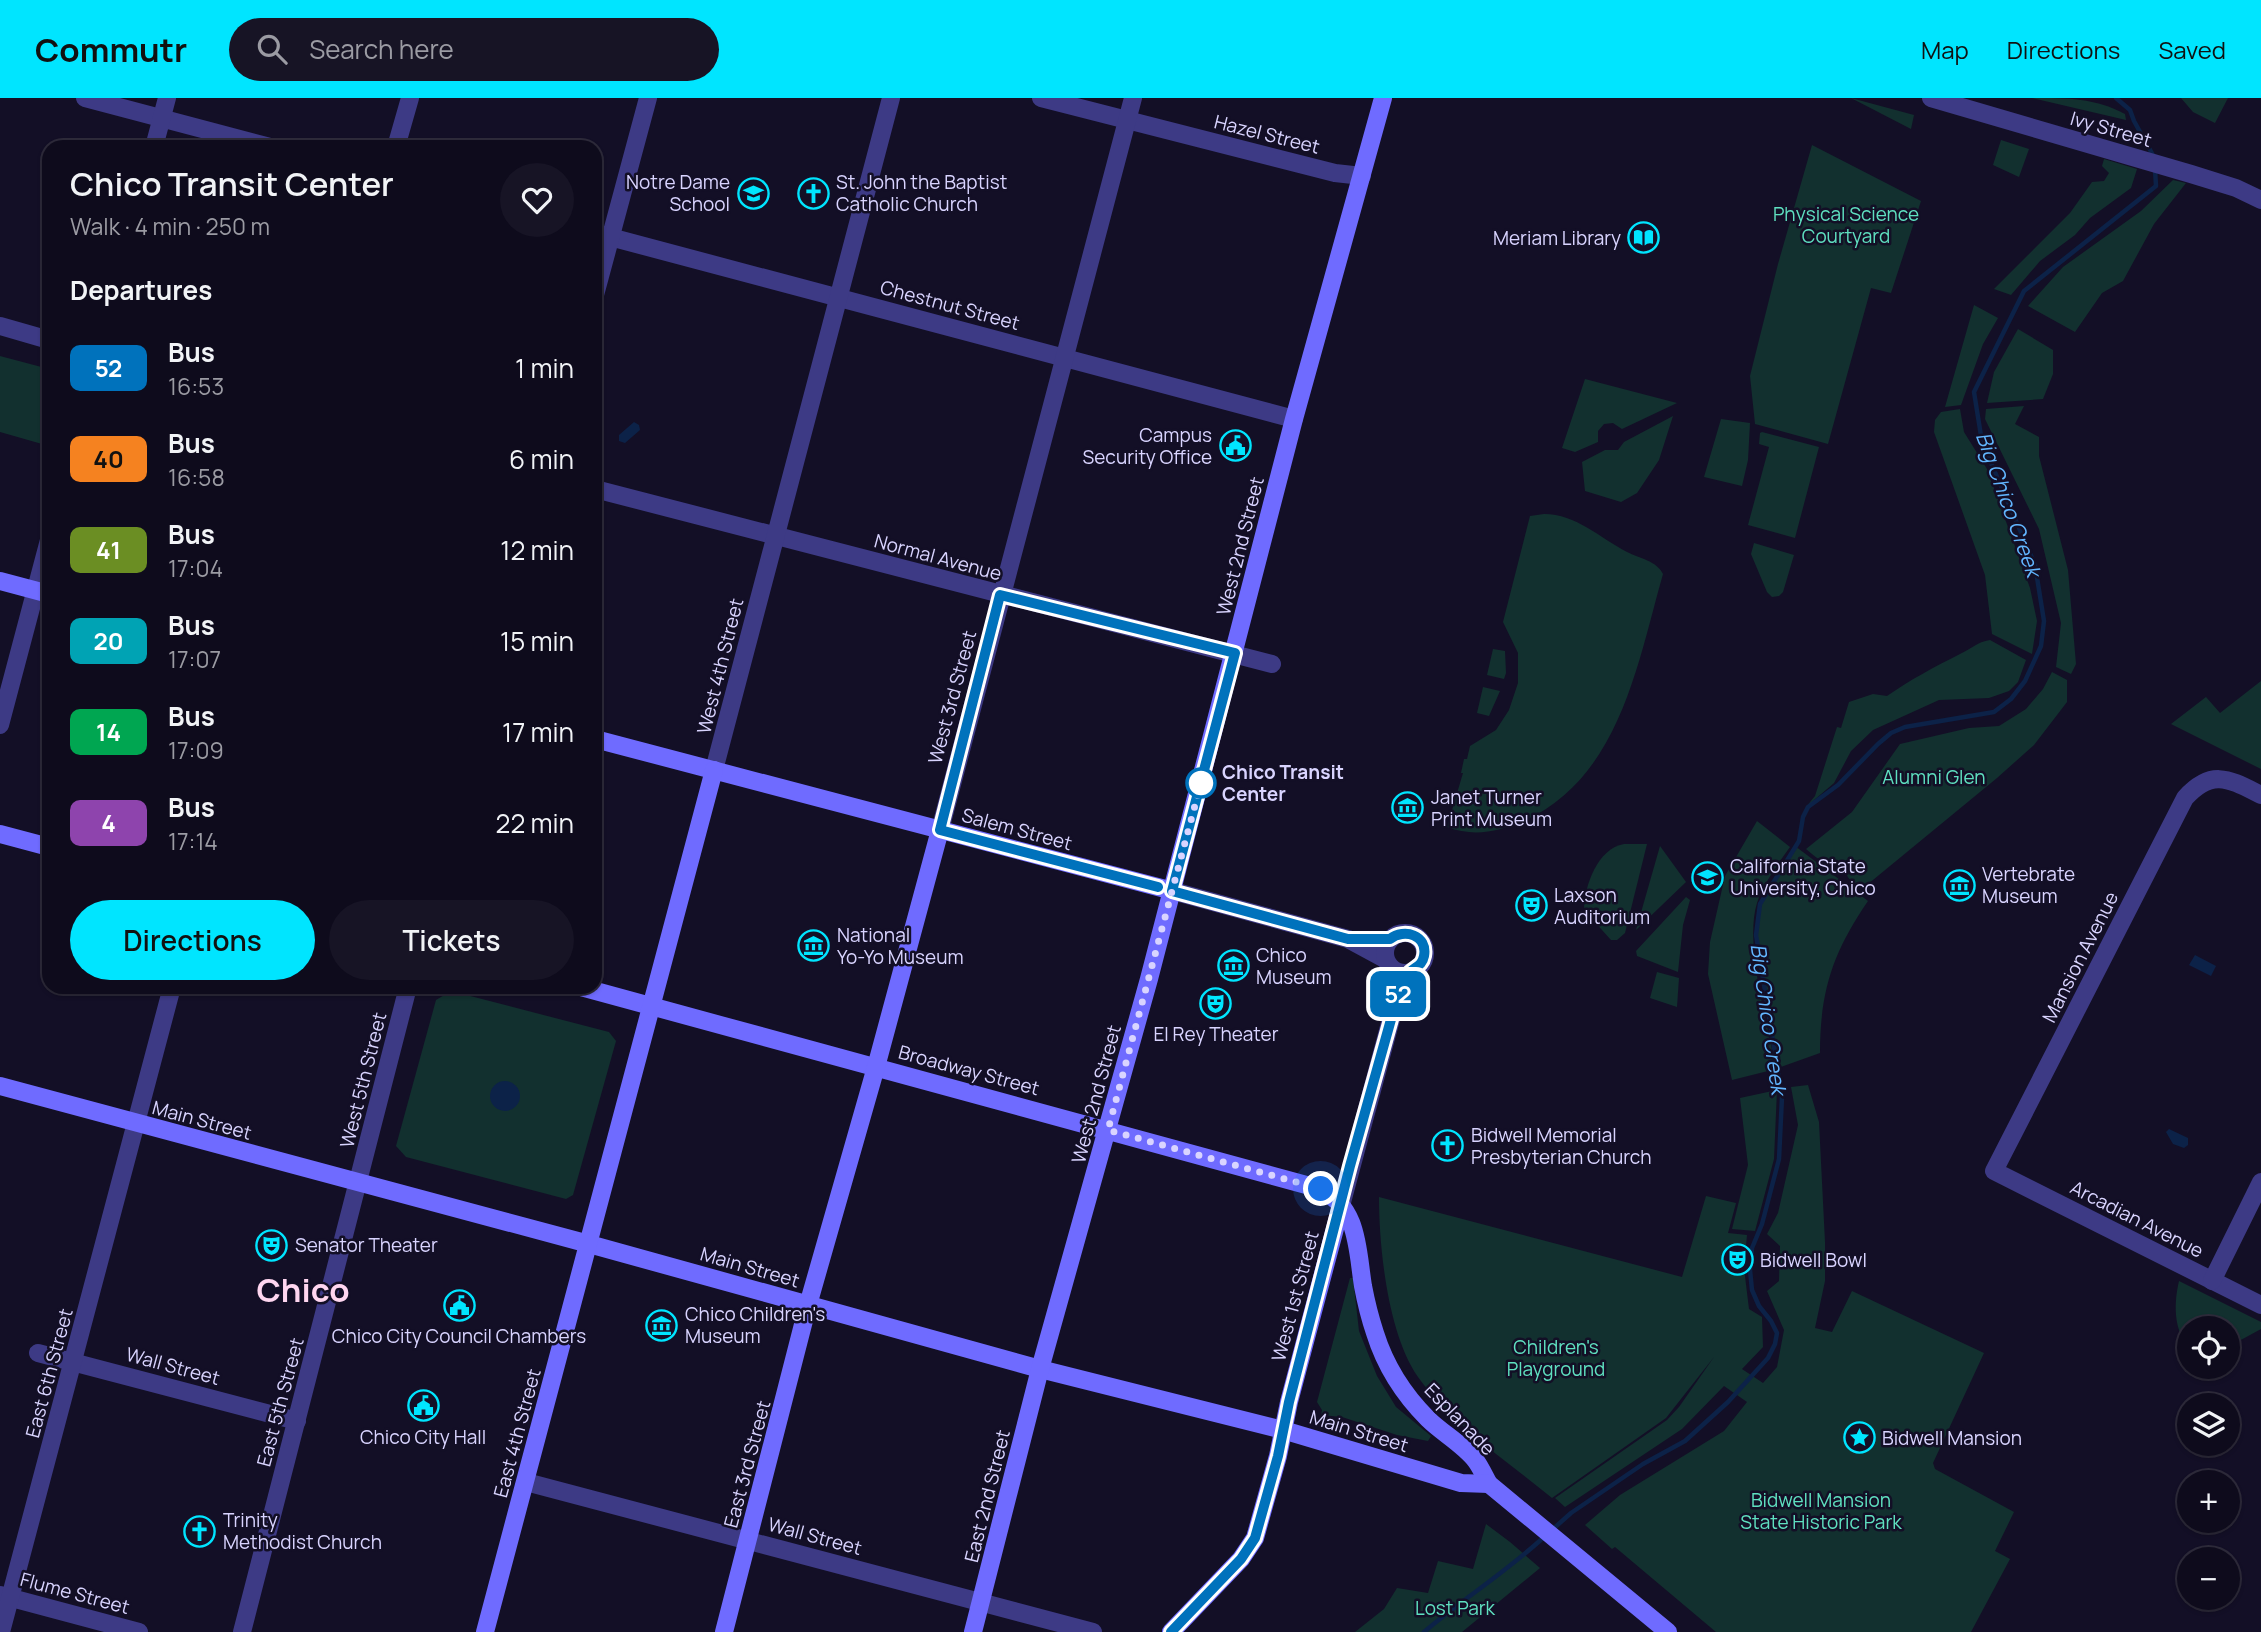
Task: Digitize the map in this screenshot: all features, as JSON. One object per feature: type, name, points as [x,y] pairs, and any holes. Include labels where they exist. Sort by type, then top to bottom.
[{"type":"street","points":[[85,98],[244,140]]},
{"type":"street","points":[[155,140],[167,98]]},
{"type":"street","points":[[398,140],[410,98]]},
{"type":"street","points":[[603,235],[648,98]]},
{"type":"street","name":"West 4th Street","points":[[589,1244],[891,98]]},
{"type":"street","name":"Hazel Street","points":[[1041,98],[1335,173],[1362,176]]},
{"type":"street","name":"West 3rd Street","points":[[808,1305],[940,830],[1133,98]]},
{"type":"street","name":"West 2nd Street","points":[[1040,1369],[1108,1130],[1235,653],[1294,419],[1383,98]]},
{"type":"street","name":"Ivy Street","points":[[1931,98],[2195,175],[2236,188],[2261,200]]},
{"type":"street","name":"Chestnut Street","points":[[603,235],[1294,419]]},
{"type":"street","points":[[0,326],[42,338]]},
{"type":"street","name":"Normal Avenue","points":[[602,491],[1272,664]]},
{"type":"street","points":[[0,581],[42,593],[0,725]]},
{"type":"street","name":"Salem Street","points":[[602,741],[1348,939],[1385,959]]},
{"type":"street","name":"Mansion Avenue","points":[[1994,1171],[2185,798],[2204,780],[2217,779],[2229,780],[2261,795]]},
{"type":"street","points":[[0,834],[42,845]]},
{"type":"street","points":[[1408,933],[1415,936],[1425,952],[1420,965],[1409,972],[1397,972],[1385,959],[1384,952],[1390,939],[1395,935],[1408,933]]},
{"type":"street","name":"Salem Street","points":[[1348,939],[1390,939]]},
{"type":"street","name":"West 1st Street","points":[[1171,1632],[1249,1549],[1265,1503],[1397,998],[1409,972]]},
{"type":"street","name":"Broadway Street","points":[[602,993],[1321,1189],[1332,1195],[1341,1206]]},
{"type":"street","name":"East 6th Street","points":[[1,1632],[5,1597],[68,1384],[71,1362],[80,1339],[170,994]]},
{"type":"street","name":"West 5th Street","points":[[359,1182],[406,994]]},
{"type":"street","name":"Main Street","points":[[0,1086],[589,1244],[1040,1369],[1283,1430],[1461,1483],[1489,1484]]},
{"type":"street","name":"Arcadian Avenue","points":[[1994,1171],[2261,1305]]},
{"type":"street","name":"East 5th Street","points":[[242,1632],[359,1182]]},
{"type":"street","points":[[2212,1280],[2261,1182]]},
{"type":"street","name":"Esplanade","points":[[1341,1206],[1356,1232],[1363,1287],[1371,1321],[1389,1365],[1416,1406],[1475,1459],[1489,1484],[1668,1632]]},
{"type":"street","name":"East 4th Street","points":[[485,1632],[589,1244]]},
{"type":"street","name":"East 3rd Street","points":[[724,1632],[808,1305]]},
{"type":"street","name":"Wall Street","points":[[38,1353],[297,1421]]},
{"type":"street","name":"East 2nd Street","points":[[973,1632],[1040,1369]]},
{"type":"street","name":"Wall Street","points":[[526,1482],[1093,1632]]},
{"type":"street","name":"Flume Street","points":[[5,1597],[139,1632]]},
{"type":"green space","points":[[1851,98],[1914,115],[1911,129]]},
{"type":"green space","points":[[2032,98],[2092,102],[2125,114],[2126,120]]},
{"type":"green space","points":[[2181,98],[2228,98],[2215,123],[2193,112]]},
{"type":"green space","points":[[2001,140],[2029,149],[2019,177],[1993,165]]},
{"type":"green space","name":"Physical Science Courtyard","points":[[1812,145],[1921,201],[1891,293],[1871,288],[1828,444],[1755,424],[1750,376]]},
{"type":"green space","points":[[2104,159],[2137,169],[2131,188],[2090,218],[2075,235],[2040,261],[2011,295],[1994,289],[2070,213],[2092,182],[2104,181],[2109,173],[2102,166]]},
{"type":"green space","points":[[2173,180],[2186,183],[2154,224],[2123,281],[2102,293],[2075,332],[2028,306],[2063,267],[2141,211]]},
{"type":"green space","points":[[1974,305],[1998,318],[1983,344],[1961,405],[1945,407]]},
{"type":"green space","points":[[2018,329],[2053,350],[2053,374],[2043,399],[1987,403],[1994,372]]},
{"type":"green space","points":[[0,356],[42,367],[42,444],[0,432]]},
{"type":"green space","points":[[1585,379],[1677,403],[1622,429],[1613,423],[1604,424],[1598,431],[1598,442],[1575,452],[1562,448]]},
{"type":"green space","points":[[2024,406],[2015,424],[2039,437],[2039,456],[2068,570],[2076,664],[2071,674],[2056,667],[2061,623],[2039,529],[1985,419],[1986,409]]},
{"type":"green space","points":[[1960,409],[1964,432],[1987,469],[2030,588],[2037,621],[2032,654],[1992,634],[1985,575],[1934,432],[1935,420],[1941,412]]},
{"type":"green space","points":[[1673,416],[1659,460],[1637,493],[1621,502],[1585,491],[1582,462],[1605,450],[1618,450],[1624,442]]},
{"type":"green space","points":[[1721,419],[1750,423],[1748,460],[1742,486],[1704,477]]},
{"type":"green space","points":[[1762,432],[1819,447],[1795,538],[1748,525],[1769,447],[1759,444]]},
{"type":"green space","points":[[1544,514],[1577,522],[1660,570],[1663,574],[1644,645],[1620,715],[1603,748],[1583,777],[1556,801],[1524,821],[1486,832],[1457,830],[1447,827],[1463,773],[1464,759],[1467,759],[1470,746],[1496,730],[1509,710],[1518,683],[1518,653],[1503,622],[1530,516]]},
{"type":"green space","points":[[1754,543],[1794,555],[1783,592],[1779,596],[1772,597],[1767,592],[1751,554]]},
{"type":"green space","points":[[1990,640],[2026,660],[2018,682],[2009,691],[1989,698],[1939,700],[1873,730],[1851,751],[1834,783],[1806,807],[1815,796],[1837,727],[1841,728],[1849,702],[1873,694],[1887,696],[1932,669]]},
{"type":"green space","points":[[1493,649],[1505,651],[1504,679],[1487,675]]},
{"type":"green space","name":"Alumni Glen","points":[[2052,672],[2067,680],[2067,702],[2034,745],[1862,889],[1852,883],[1846,874],[1849,865],[1841,860],[1831,863],[1823,861],[1806,849],[1852,812],[1900,744],[1969,728],[1999,726],[2026,709],[2043,689]]},
{"type":"green space","points":[[2261,681],[2261,769],[2171,724],[2206,697],[2220,713]]},
{"type":"green space","points":[[1483,687],[1500,691],[1489,716],[1477,713]]},
{"type":"green space","points":[[1757,821],[1790,847],[1763,889],[1754,920],[1755,962],[1776,1069],[1732,1080],[1708,974],[1710,942],[1725,876]]},
{"type":"green space","points":[[1624,844],[1647,844],[1625,933],[1617,940],[1611,940],[1584,910],[1585,900],[1590,880],[1600,860],[1615,847]]},
{"type":"green space","points":[[1660,846],[1686,882],[1636,930]]},
{"type":"green space","points":[[1795,846],[1868,901],[1837,955],[1831,973],[1823,1010],[1820,1053],[1778,1068],[1756,935],[1760,904]]},
{"type":"green space","points":[[1686,897],[1690,900],[1683,925],[1678,972],[1637,956],[1636,951]]},
{"type":"green space","points":[[1657,972],[1679,978],[1677,1007],[1650,998]]},
{"type":"green space","points":[[446,994],[463,994],[609,1032],[616,1041],[573,1195],[566,1199],[406,1157],[396,1146],[436,1000]]},
{"type":"green space","points":[[1808,1085],[1819,1122],[1825,1242],[1825,1281],[1815,1328],[1832,1332],[1852,1291],[1984,1353],[1933,1463],[1935,1469],[2014,1512],[1995,1551],[2010,1559],[1971,1632],[1716,1632],[1585,1525],[1620,1495],[1724,1431],[1747,1402],[1724,1386],[1682,1429],[1565,1507],[1555,1498],[1667,1420],[1714,1357],[1666,1418],[1552,1498],[1463,1426],[1431,1394],[1408,1359],[1392,1315],[1383,1265],[1379,1197],[1682,1277],[1706,1196],[1736,1203],[1728,1233],[1747,1235],[1744,1268],[1749,1309],[1762,1317],[1763,1347],[1742,1369],[1763,1383],[1777,1367],[1784,1330],[1767,1291],[1779,1281],[1780,1246],[1767,1234],[1778,1213],[1798,1125],[1791,1087]]},
{"type":"green space","points":[[1777,1090],[1774,1159],[1755,1231],[1732,1229],[1748,1165],[1740,1098]]},
{"type":"green space","points":[[1350,1278],[1353,1278],[1359,1331],[1377,1376],[1396,1407],[1431,1436],[1428,1441],[1397,1435],[1342,1417],[1321,1415],[1322,1410],[1317,1402]]},
{"type":"green space","points":[[2179,1281],[2261,1322],[2261,1329],[2240,1340],[2240,1316],[2177,1316],[2177,1324],[2176,1298]]},
{"type":"green space","name":"Lost Park","points":[[1486,1524],[1540,1568],[1462,1632],[1355,1632],[1384,1609],[1397,1588],[1428,1593],[1438,1561],[1473,1569]]},
{"type":"water","points":[[634,422],[639,425],[640,430],[625,443],[619,441],[619,435]]},
{"type":"water","points":[[2195,955],[2216,966],[2211,976],[2189,965]]},
{"type":"water","points":[[505,1081],[511,1082],[519,1090],[519,1102],[511,1110],[505,1111],[499,1110],[491,1102],[490,1096],[491,1090],[499,1082]]},
{"type":"water","points":[[2169,1129],[2188,1138],[2188,1145],[2184,1148],[2173,1144],[2166,1132]]},
{"type":"waterway","name":"Big Chico Creek","points":[[2116,98],[2130,110],[2154,157]]},
{"type":"waterway","name":"Big Chico Creek","points":[[1553,1529],[1571,1513],[1643,1464],[1685,1441],[1728,1402],[1768,1358],[1775,1344],[1777,1333],[1752,1290],[1750,1270],[1752,1248],[1762,1224],[1779,1159],[1782,1097],[1756,935],[1760,904],[1799,841],[1803,817],[1808,807],[1838,785],[1891,733],[1905,727],[1994,712],[2011,699],[2025,681],[2041,646],[2044,621],[2035,565],[1982,442],[1974,392],[2024,291],[2156,186],[2155,169]]},
{"type":"waterway","name":"Big Chico Creek","points":[[1424,1632],[1544,1537]]},
{"type":"bus line","name":"52","points":[[1158,887],[940,830],[1000,595],[1235,653],[1172,891],[1348,939],[1390,939],[1401,933],[1408,933],[1420,940],[1425,952],[1420,965],[1409,972],[1397,998],[1350,1166],[1255,1538],[1241,1559],[1171,1632]]},
{"type":"place","name":"Notre Dame School","points":[[753,193]]},
{"type":"place","name":"St. John the Baptist Catholic Church","points":[[813,193]]},
{"type":"place","name":"Meriam Library","points":[[1644,238]]},
{"type":"place","name":"Campus Security Office","points":[[1235,446]]},
{"type":"place","name":"Chico Transit Center","points":[[1201,783]]},
{"type":"place","name":"Janet Turner Print Museum","points":[[1408,808]]},
{"type":"place","name":"California State University, Chico","points":[[1707,877]]},
{"type":"place","name":"Vertebrate Museum","points":[[1959,885]]},
{"type":"place","name":"Laxson Auditorium","points":[[1531,906]]},
{"type":"place","name":"National Yo-Yo Museum","points":[[814,946]]},
{"type":"place","name":"Chico Museum","points":[[1233,966]]},
{"type":"place","name":"El Rey Theater","points":[[1216,1003]]},
{"type":"place","name":"Bidwell Memorial Presbyterian Church","points":[[1448,1146]]},
{"type":"place","name":"Senator Theater","points":[[272,1245]]},
{"type":"place","name":"Bidwell Bowl","points":[[1737,1260]]},
{"type":"place","name":"Chico City Council Chambers","points":[[459,1305]]},
{"type":"place","name":"Chico Children's Museum","points":[[662,1325]]},
{"type":"place","name":"Chico City Hall","points":[[423,1406]]},
{"type":"place","name":"Bidwell Mansion","points":[[1859,1438]]},
{"type":"place","name":"Trinity Methodist Church","points":[[200,1531]]},
{"type":"district","name":"Chico","points":[[303,1289]]},
{"type":"route","points":[[1201,783],[1108,1130],[1321,1189]]},
{"type":"park label","name":"Children's Playground","points":[[1556,1358]]},
{"type":"park label","name":"Bidwell Mansion State Historic Park","points":[[1821,1511]]}]
